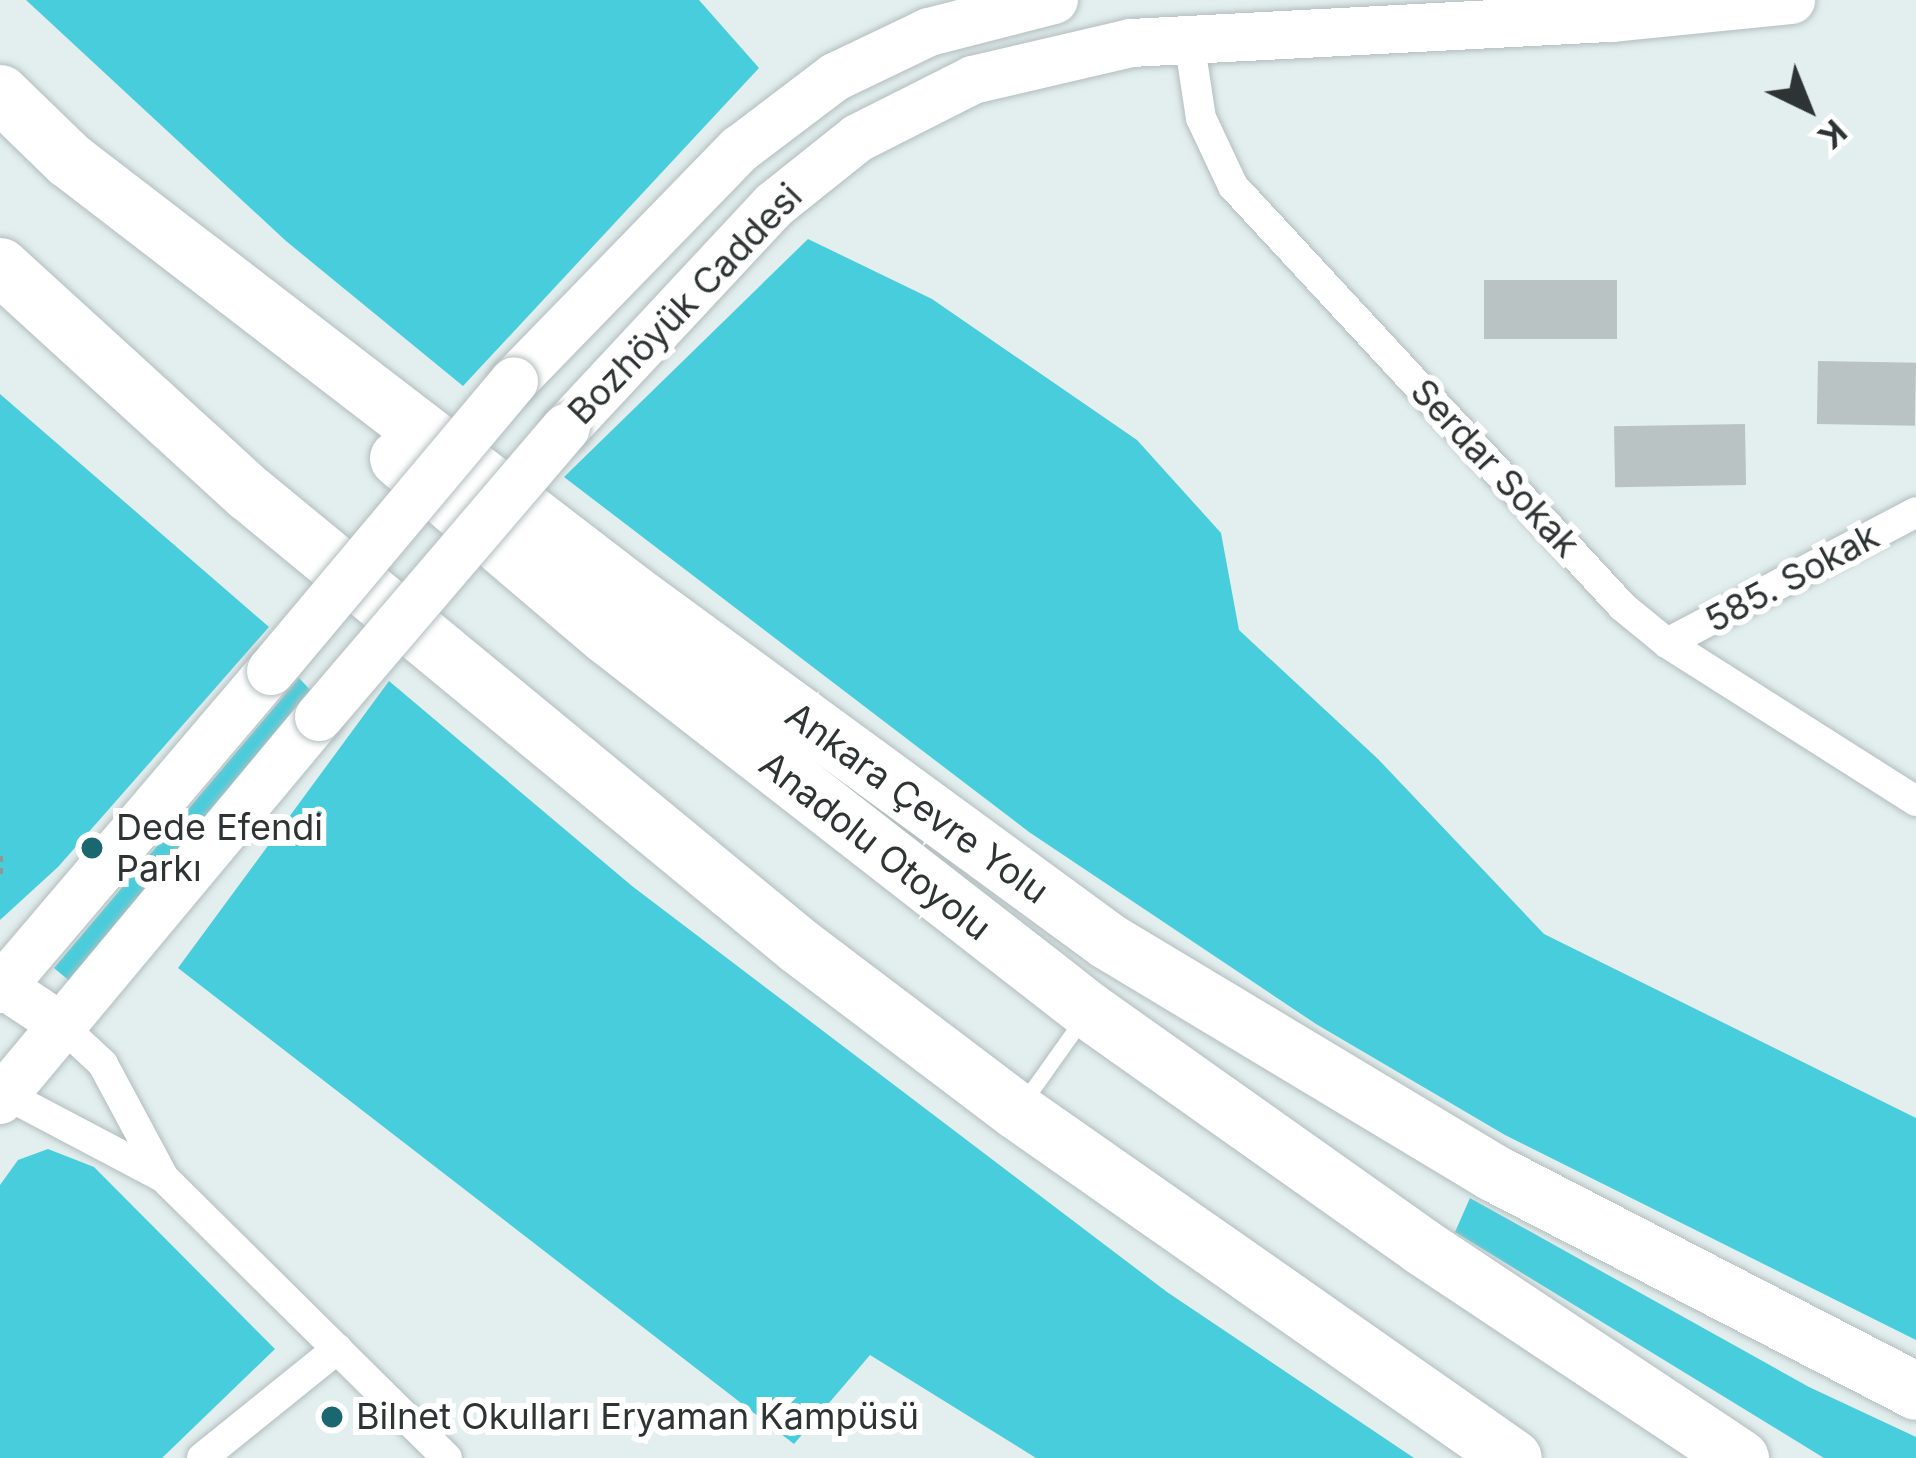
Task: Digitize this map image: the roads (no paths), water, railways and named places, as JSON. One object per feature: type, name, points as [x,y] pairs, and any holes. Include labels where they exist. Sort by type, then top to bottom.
[{"type":"highway","name":"Ankara Çevre Yolu","points":[[0,93],[68,159],[824,737],[1108,941],[1494,1173],[1916,1391]]},
{"type":"highway","name":"Anadolu Otoyolu","points":[[68,159],[348,416],[606,635],[1088,1010],[1421,1246],[1740,1458]]},
{"type":"highway","points":[[0,266],[249,493],[799,946],[1017,1112],[1513,1458]]},
{"type":"main road","name":"Bozhöyük Caddesi","points":[[1,986],[514,381],[740,149],[836,76],[929,32],[1054,0]]},
{"type":"main road","name":"Bozhöyük Caddesi","points":[[2,1094],[566,428],[774,205],[858,137],[918,103],[1014,67],[1131,43],[1612,19],[1792,0]]},
{"type":"main road","points":[[1,986],[60,1024]]},
{"type":"street","name":"Serdar Sokak","points":[[1189,40],[1201,118],[1233,186],[1624,607],[1667,644],[1916,801]]},
{"type":"street","name":"585. Sokak","points":[[1667,644],[1916,512]]},
{"type":"street","points":[[60,1024],[103,1064],[164,1178],[448,1458]]},
{"type":"street","points":[[2,1094],[164,1178]]},
{"type":"street","points":[[202,1458],[337,1349]]},
{"type":"lane","points":[[1017,1112],[1088,1010]]},
{"type":"place","name":"Dede Efendi Parkı","points":[[92,848]]},
{"type":"place","name":"Bilnet Okulları Eryaman Kampüsü","points":[[332,1417]]}]
